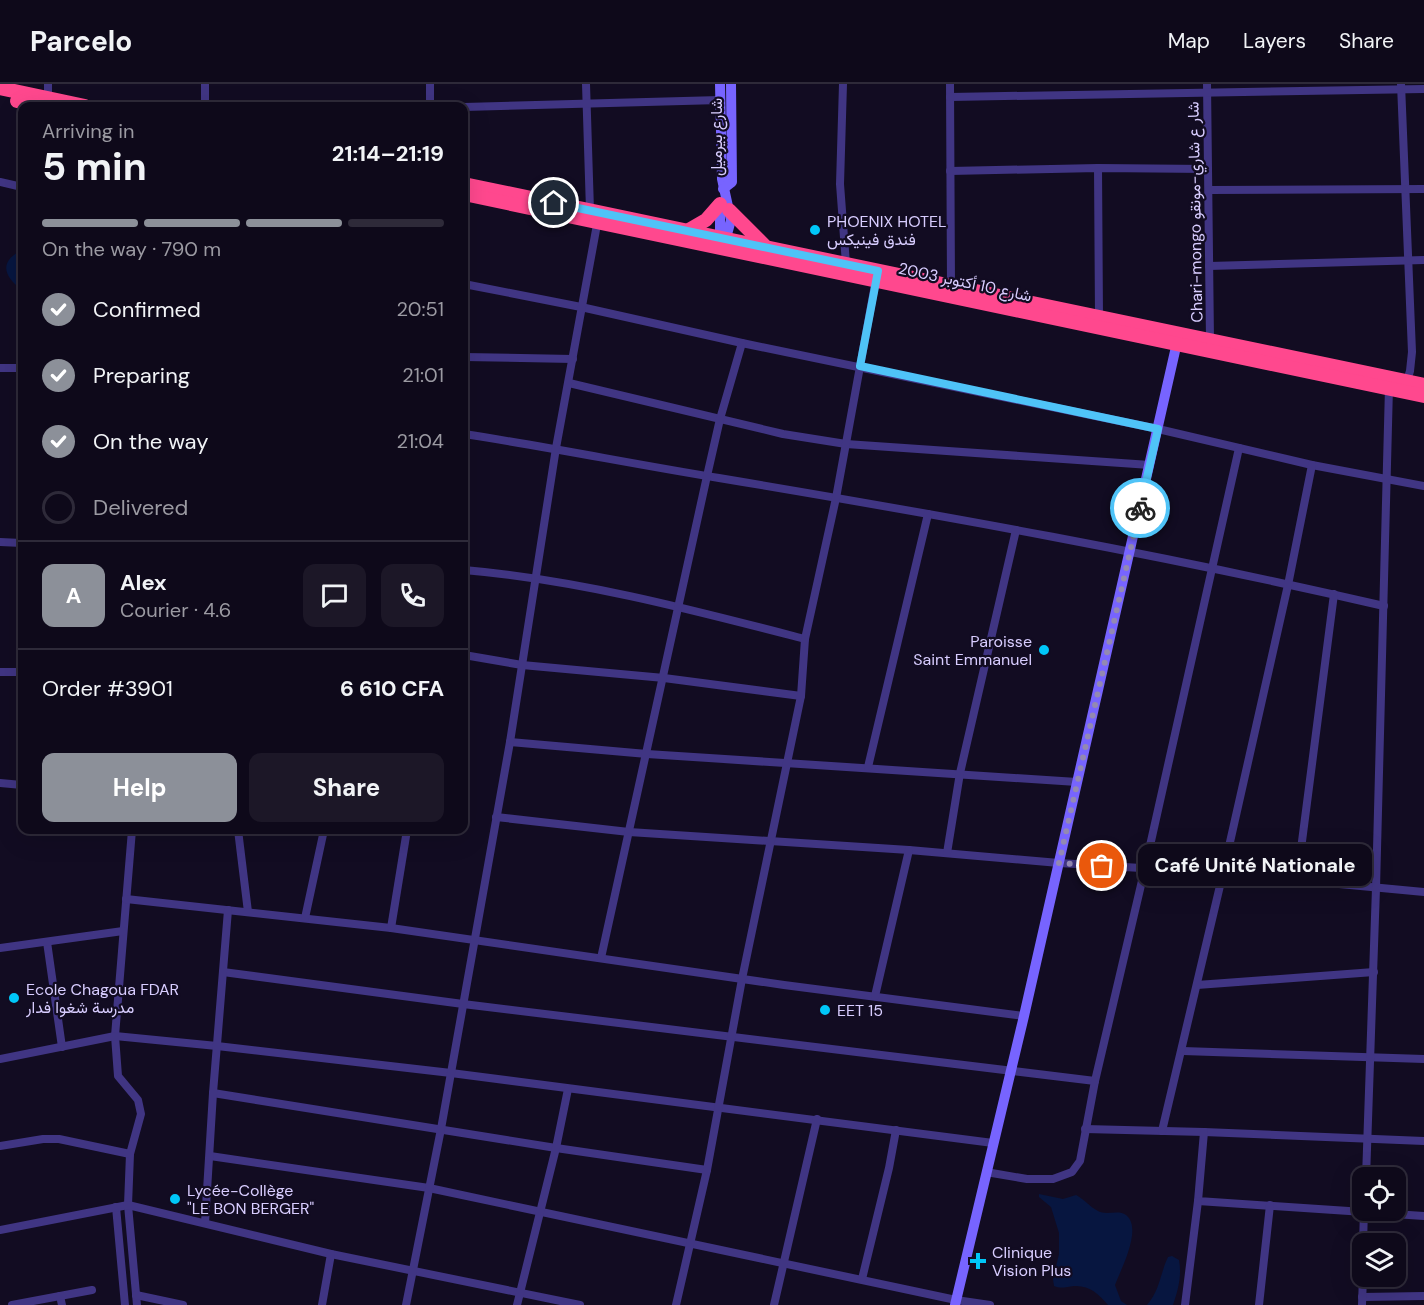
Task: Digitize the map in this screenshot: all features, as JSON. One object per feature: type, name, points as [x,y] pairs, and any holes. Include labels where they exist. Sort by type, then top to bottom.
[{"type":"highway","points":[[0,88],[34,102]]},
{"type":"highway","points":[[0,98],[26,102]]},
{"type":"highway","name":"شارع 10 أكتوبر 2003","points":[[468,192],[687,231],[722,243],[765,246],[846,264],[877,276],[951,286],[1099,317],[1177,338],[1210,340],[1397,385],[1424,396]]},
{"type":"highway","points":[[687,231],[724,207],[765,246]]},
{"type":"highway","name":"شارع 10 أكتوبر 2003","points":[[596,215],[1397,385],[1424,385]]},
{"type":"street","points":[[40,102],[48,84]]},
{"type":"street","points":[[205,84],[205,102]]},
{"type":"street","points":[[430,84],[430,102]]},
{"type":"street","points":[[406,1305],[441,1129],[510,742],[556,448],[596,215],[585,84]]},
{"type":"street","name":"شارع بيرميل","points":[[720,84],[723,189],[729,187],[732,182],[731,84]]},
{"type":"street","points":[[843,84],[840,184],[846,264]]},
{"type":"street","points":[[950,84],[951,286]]},
{"type":"street","name":"Chari-mongo شار ع شاري-مونقو","points":[[1207,84],[1210,340]]},
{"type":"street","points":[[950,97],[1208,93],[1303,88],[1402,87],[1424,89]]},
{"type":"street","points":[[1367,1167],[1387,478],[1397,385],[1412,352],[1404,189],[1402,87]]},
{"type":"street","points":[[468,107],[720,100]]},
{"type":"street","points":[[950,171],[1098,168],[1208,169]]},
{"type":"street","points":[[1098,168],[1099,317]]},
{"type":"street","points":[[0,182],[18,186]]},
{"type":"street","points":[[722,243],[731,225],[724,207],[723,189]]},
{"type":"street","points":[[1209,190],[1424,189]]},
{"type":"street","points":[[1209,266],[1424,260]]},
{"type":"street","points":[[676,1305],[707,1170],[742,979],[801,696],[805,639],[836,498],[877,276]]},
{"type":"street","points":[[468,285],[1158,429],[1312,465],[1424,486]]},
{"type":"street","points":[[956,1302],[1024,1016],[1177,338]]},
{"type":"street","points":[[601,958],[707,476],[742,343]]},
{"type":"street","points":[[468,357],[573,359]]},
{"type":"street","points":[[0,368],[18,368]]},
{"type":"street","points":[[568,383],[783,434],[846,444],[1150,465]]},
{"type":"street","points":[[468,435],[556,448],[1130,551],[1384,606]]},
{"type":"street","points":[[986,1172],[1027,1179],[1053,1179],[1072,1172],[1080,1161],[1095,1081],[1239,448]]},
{"type":"street","points":[[1162,1131],[1183,1051],[1288,585],[1312,465]]},
{"type":"street","points":[[868,767],[928,514]]},
{"type":"street","points":[[947,853],[960,773],[1016,530]]},
{"type":"street","points":[[0,542],[18,543]]},
{"type":"street","points":[[468,570],[535,577],[679,607],[805,639]]},
{"type":"street","points":[[1297,880],[1334,594]]},
{"type":"street","points":[[468,656],[522,665],[664,678],[801,696]]},
{"type":"street","points":[[0,672],[18,672]]},
{"type":"street","points":[[510,742],[647,754],[1077,782]]},
{"type":"street","points":[[0,783],[18,785]]},
{"type":"street","points":[[496,817],[629,832],[1223,873],[1424,892]]},
{"type":"street","points":[[132,834],[115,1036],[118,1076],[134,1094],[140,1106],[140,1123],[129,1154],[128,1205],[137,1305]]},
{"type":"street","points":[[238,834],[248,912]]},
{"type":"street","points":[[305,918],[323,834]]},
{"type":"street","points":[[391,928],[406,834]]},
{"type":"street","points":[[874,996],[909,850]]},
{"type":"street","points":[[126,899],[391,928],[742,979],[1024,1016]]},
{"type":"street","points":[[205,1223],[216,1046],[228,910]]},
{"type":"street","points":[[0,948],[123,931]]},
{"type":"street","points":[[47,942],[62,1047]]},
{"type":"street","points":[[223,972],[463,1004],[1095,1081]]},
{"type":"street","points":[[1197,985],[1374,972]]},
{"type":"street","points":[[0,1059],[115,1036],[451,1073],[993,1143]]},
{"type":"street","points":[[1183,1051],[1424,1059]]},
{"type":"street","points":[[517,1305],[556,1148],[568,1089]]},
{"type":"street","points":[[213,1094],[707,1170]]},
{"type":"street","points":[[774,1305],[817,1119]]},
{"type":"street","points":[[1085,1129],[1424,1141]]},
{"type":"street","points":[[862,1279],[896,1130]]},
{"type":"street","points":[[1185,1305],[1204,1132]]},
{"type":"street","points":[[0,1146],[43,1139],[59,1139],[129,1154]]},
{"type":"street","points":[[210,1156],[429,1188],[862,1279],[956,1302],[990,1305]]},
{"type":"street","points":[[1198,1201],[1352,1210]]},
{"type":"street","points":[[0,1230],[128,1205],[331,1254],[580,1305]]},
{"type":"street","points":[[1259,1305],[1270,1205]]},
{"type":"street","points":[[116,1207],[125,1305]]},
{"type":"street","points":[[1406,1214],[1424,1216]]},
{"type":"street","points":[[322,1305],[331,1254]]},
{"type":"street","points":[[12,1305],[92,1290]]},
{"type":"street","points":[[136,1295],[183,1305]]},
{"type":"street","points":[[60,1296],[62,1305]]},
{"type":"street","points":[[1362,1301],[1424,1296]]},
{"type":"water","points":[[18,252],[18,287],[10,279],[6,268]]},
{"type":"water","points":[[1039,1194],[1063,1199],[1076,1195],[1098,1211],[1123,1213],[1131,1221],[1132,1239],[1115,1285],[1121,1301],[1127,1305],[1108,1305],[1097,1294],[1084,1287],[1054,1286],[1053,1279],[1059,1254],[1059,1233],[1051,1207],[1039,1197]]},
{"type":"water","points":[[1172,1256],[1179,1260],[1180,1272],[1173,1305],[1147,1305],[1157,1288],[1168,1257]]},
{"type":"way so far","points":[[1102,866],[1059,863],[1140,508]]},
{"type":"place","name":"PHOENIX HOTEL فندق فينيكس","points":[[815,230]]},
{"type":"place","name":"Paroisse Saint Emmanuel","points":[[1044,650]]},
{"type":"place","name":"Café Unité Nationale","points":[[1102,866]]},
{"type":"place","name":"Ecole Chagoua FDAR مدرسة شغوا فدار","points":[[14,998]]},
{"type":"place","name":"EET 15","points":[[825,1010]]},
{"type":"place","name":"Lycée-Collège \"LE BON BERGER\"","points":[[175,1199]]},
{"type":"place","name":"Clinique Vision Plus","points":[[978,1261]]},
{"type":"route","points":[[554,203],[878,271],[860,366],[1158,429],[1140,508]]}]
